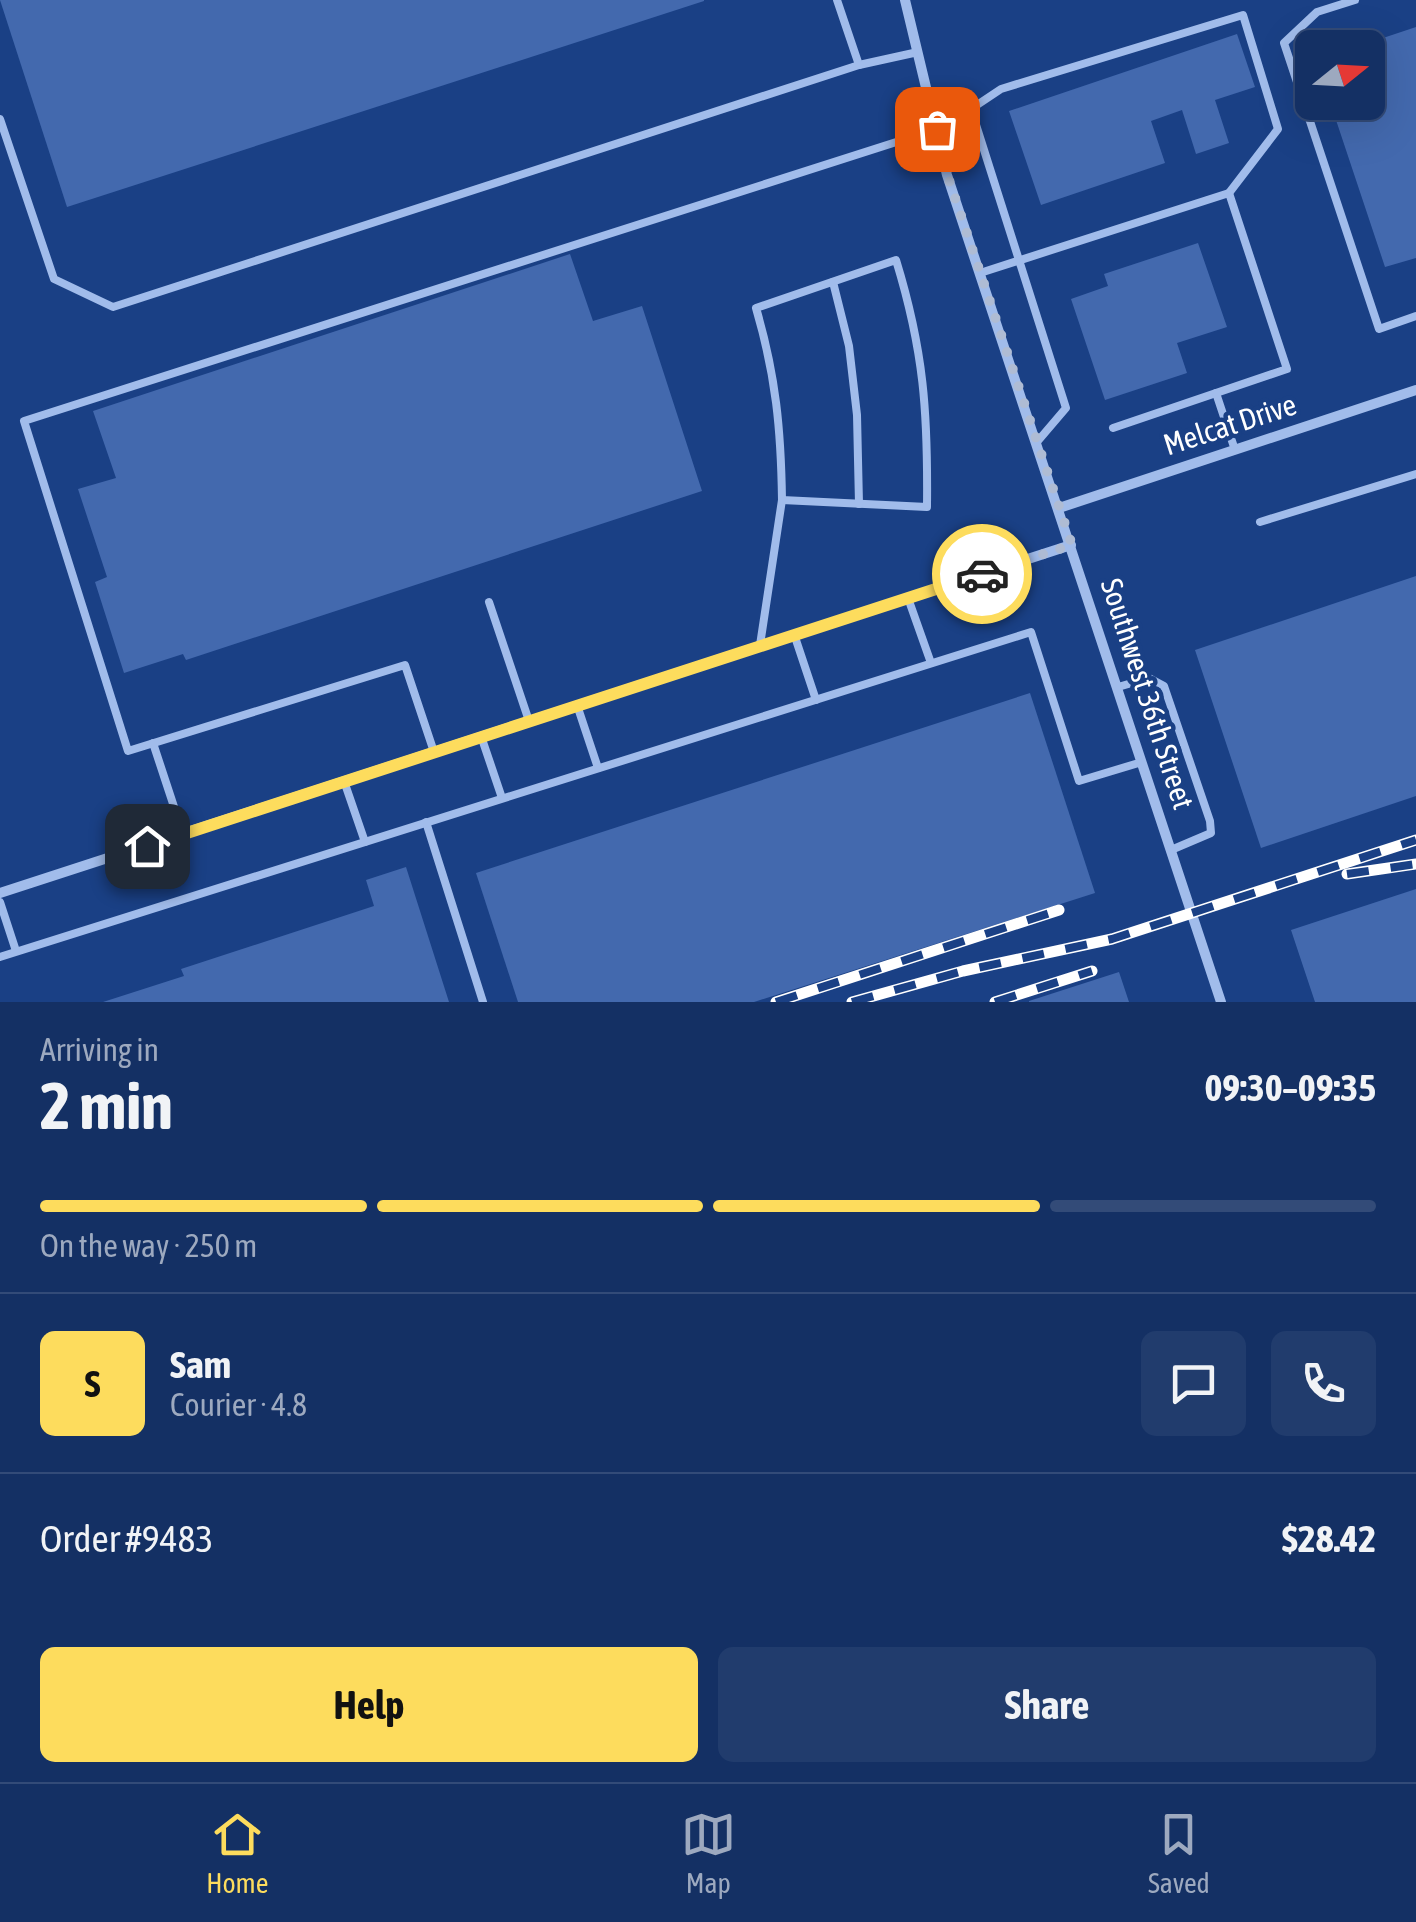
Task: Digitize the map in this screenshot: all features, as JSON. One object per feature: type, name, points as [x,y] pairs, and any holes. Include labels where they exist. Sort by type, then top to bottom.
[{"type":"street","name":"Southwest 36th Street","points":[[904,0],[947,174],[1221,1002]]},
{"type":"street","name":"Melcat Drive","points":[[1059,508],[1416,390]]},
{"type":"street","points":[[0,894],[1072,545]]},
{"type":"lane","points":[[837,0],[859,65]]},
{"type":"lane","points":[[1355,0],[1317,12],[1284,43],[1379,329],[1416,316]]},
{"type":"lane","points":[[434,752],[405,665],[128,751],[24,421],[936,125],[1002,89],[1243,14],[1278,129],[1229,193],[980,273]]},
{"type":"lane","points":[[0,120],[54,280],[114,307],[859,65],[918,52]]},
{"type":"lane","points":[[971,109],[1066,408],[1037,442]]},
{"type":"lane","points":[[1113,428],[1287,369],[1229,193]]},
{"type":"lane","points":[[760,646],[782,500],[774,377],[756,308],[896,260],[912,310],[923,365],[928,423],[927,507],[782,500]]},
{"type":"lane","points":[[832,282],[849,346],[857,415],[859,504]]},
{"type":"lane","points":[[1216,394],[1235,450]]},
{"type":"lane","points":[[1260,522],[1416,474]]},
{"type":"lane","points":[[908,598],[930,664]]},
{"type":"lane","points":[[490,602],[529,721]]},
{"type":"lane","points":[[0,956],[1031,632],[1079,781],[1142,762]]},
{"type":"lane","points":[[794,634],[816,700]]},
{"type":"lane","points":[[1118,687],[1150,678],[1164,686],[1210,822],[1211,833],[1171,850]]},
{"type":"lane","points":[[577,705],[598,768]]},
{"type":"lane","points":[[482,736],[502,798]]},
{"type":"lane","points":[[154,743],[184,834]]},
{"type":"lane","points":[[344,782],[364,842]]},
{"type":"lane","points":[[426,822],[483,1002]]},
{"type":"lane","points":[[0,902],[16,952]]},
{"type":"building","points":[[0,0],[704,0],[704,1],[67,207]]},
{"type":"building","points":[[1416,27],[1416,258],[1385,267],[1336,120],[1385,120],[1385,37]]},
{"type":"building","points":[[1237,34],[1255,87],[1215,100],[1229,143],[1196,154],[1182,110],[1151,121],[1165,163],[1041,205],[1009,111]]},
{"type":"building","points":[[1198,243],[1227,327],[1177,343],[1187,373],[1105,400],[1071,299],[1108,286],[1104,274]]},
{"type":"building","points":[[570,254],[593,321],[642,306],[702,491],[186,660],[183,654],[124,673],[95,582],[107,577],[78,489],[116,478],[93,411]]},
{"type":"building","points":[[1416,576],[1416,796],[1261,848],[1195,650]]},
{"type":"building","points":[[1030,693],[1095,893],[754,1002],[518,1002],[476,873]]},
{"type":"building","points":[[406,867],[449,1002],[103,1002],[184,976],[181,969],[374,906],[366,880]]},
{"type":"building","points":[[1416,889],[1416,1002],[1315,1002],[1291,930]]},
{"type":"building","points":[[1119,972],[1129,1002],[1029,1002],[1029,1001]]},
{"type":"railway","points":[[852,1002],[963,971],[1112,939],[1416,840]]},
{"type":"railway","points":[[1347,874],[1416,864]]},
{"type":"railway","points":[[776,1002],[1059,910]]},
{"type":"railway","points":[[995,1002],[1092,971]]},
{"type":"way so far","points":[[937,129],[947,174],[1072,545],[982,574]]},
{"type":"route","points":[[147,846],[982,574]]}]
